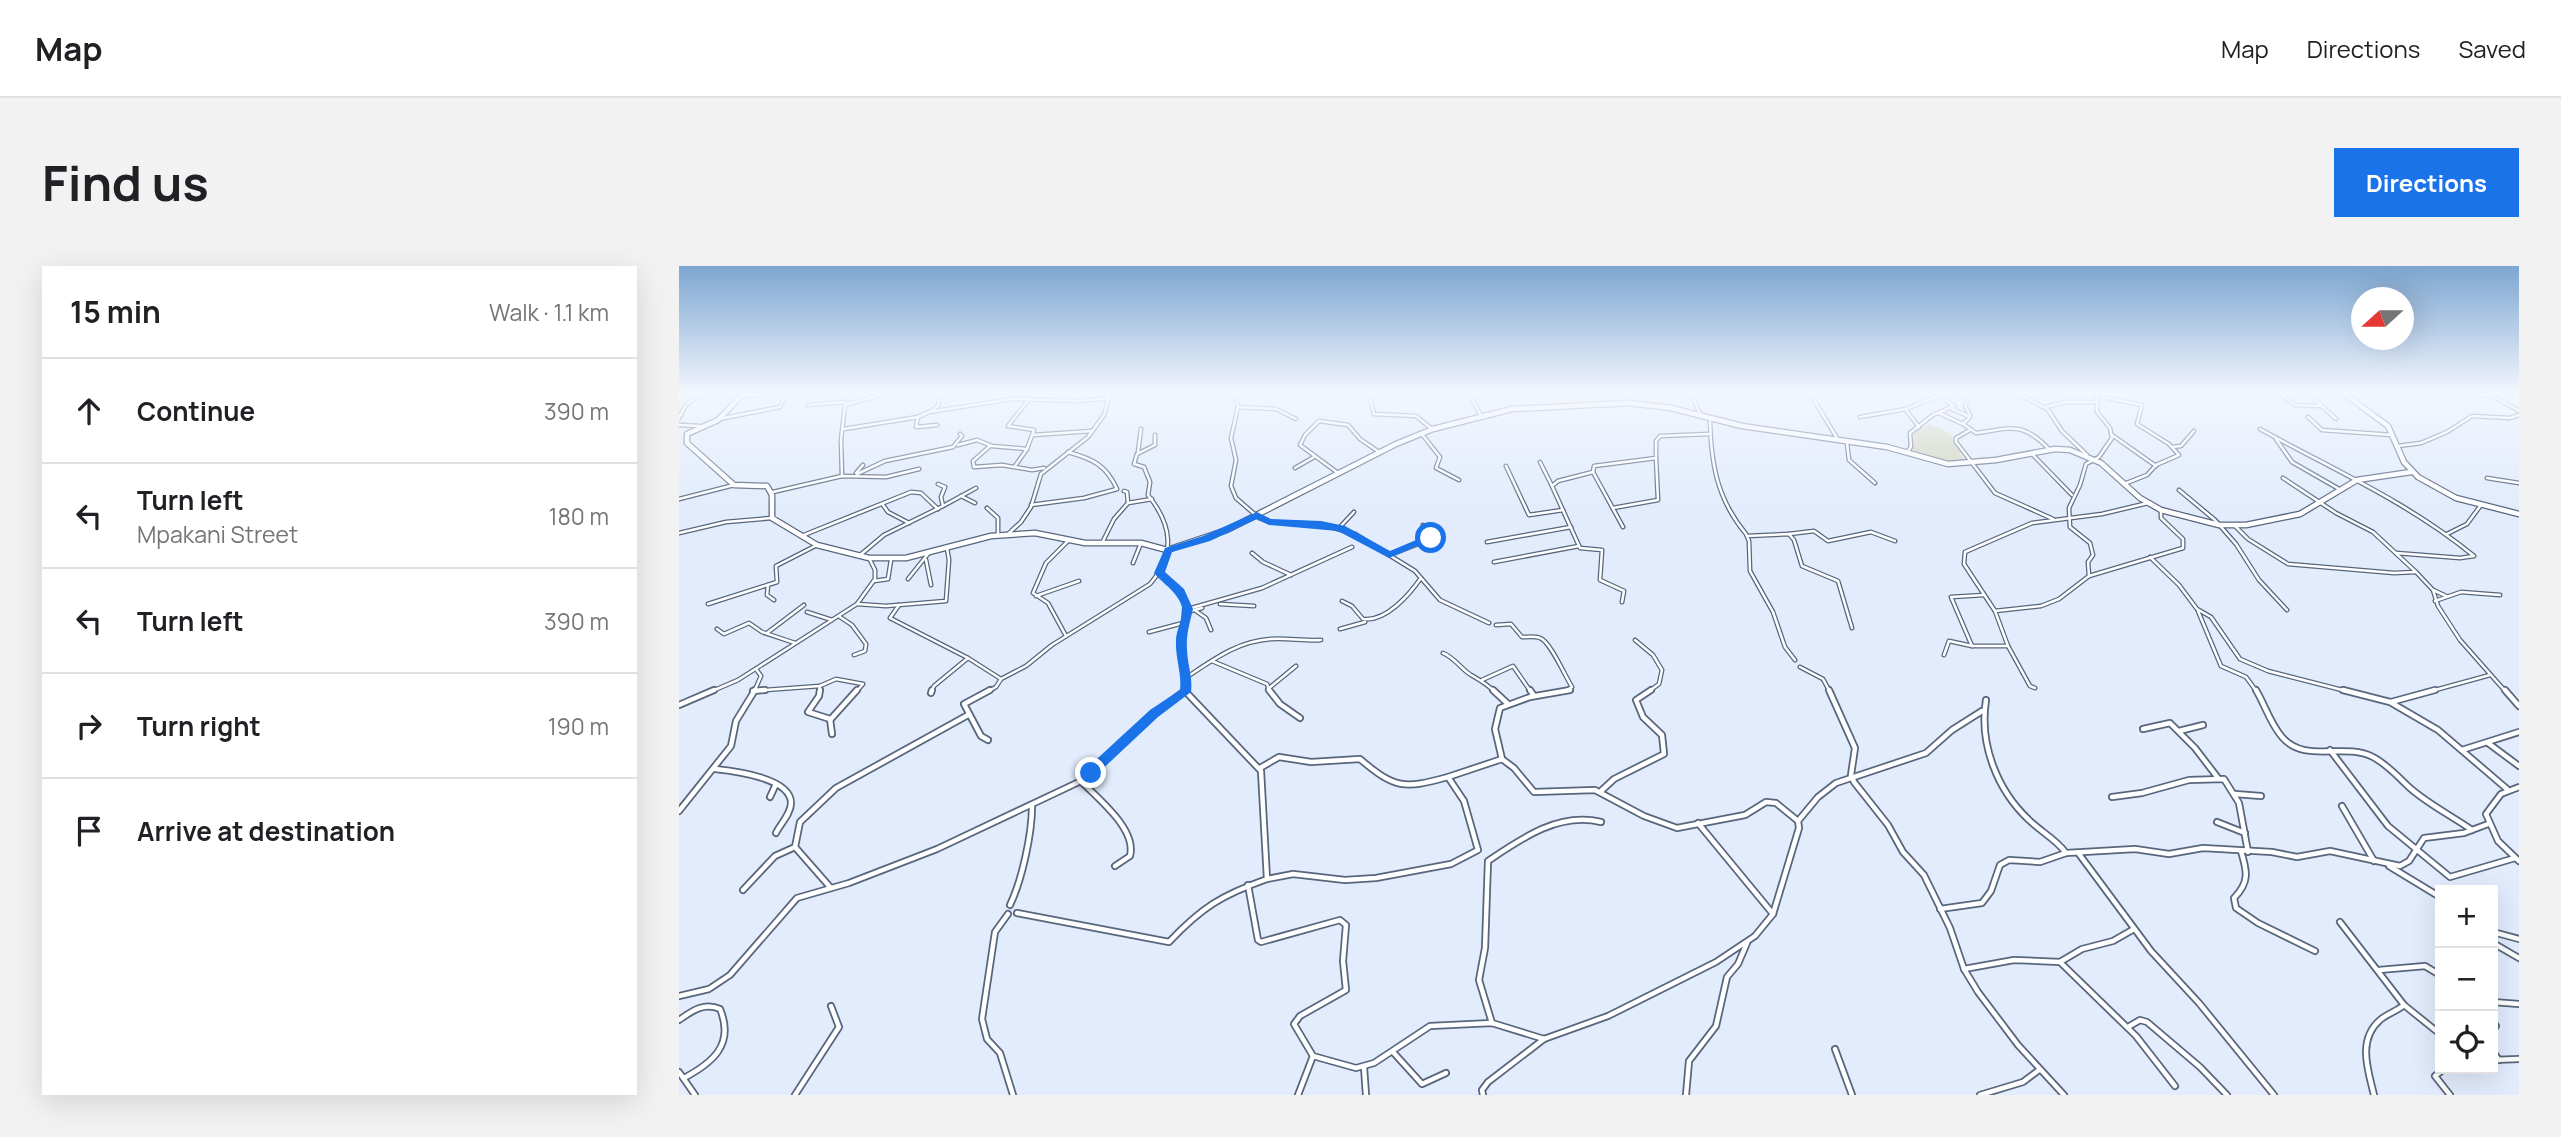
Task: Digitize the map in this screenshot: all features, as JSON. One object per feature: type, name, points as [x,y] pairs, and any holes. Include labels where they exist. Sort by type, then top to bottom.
[{"type":"street","points":[[691,432],[685,436],[687,443],[734,485]]},
{"type":"street","points":[[842,476],[843,432]]},
{"type":"street","points":[[1015,466],[1027,449],[1034,432]]},
{"type":"street","points":[[1033,435],[1083,432]]},
{"type":"street","points":[[990,446],[973,461],[974,467],[1015,466],[1032,470],[1046,468],[1092,432]]},
{"type":"street","points":[[988,740],[981,736],[964,704],[996,687],[1001,679],[1026,666],[1066,636],[1143,590],[1159,573],[1168,550],[1164,514],[1148,495],[1150,482],[1144,467],[1134,464],[1141,432]]},
{"type":"street","points":[[1232,432],[1231,438],[1236,460],[1231,486],[1236,498],[1257,515],[1269,522],[1339,528],[1355,534],[1421,578],[1440,600],[1489,623]]},
{"type":"street","points":[[1308,432],[1300,445],[1338,473]]},
{"type":"street","points":[[1354,432],[1380,453]]},
{"type":"street","points":[[1018,528],[1069,539],[1102,543],[1141,543],[1168,550],[1206,538],[1257,515],[1425,432]]},
{"type":"street","points":[[1787,432],[1837,438],[1847,443],[1907,452],[1939,462],[1975,463],[2050,450],[2070,450],[2096,460],[2148,503],[2161,510],[2196,521],[2234,526],[2292,516],[2313,508],[2357,480],[2411,472]]},
{"type":"street","points":[[1833,432],[1837,438]]},
{"type":"street","points":[[1909,434],[1912,432]]},
{"type":"street","points":[[1907,452],[1911,447],[1912,432]]},
{"type":"street","points":[[1967,432],[1955,439],[1995,493],[2053,519]]},
{"type":"street","points":[[2033,432],[2050,450]]},
{"type":"street","points":[[2063,432],[2087,455]]},
{"type":"street","points":[[2089,576],[2088,562],[2093,555],[2091,545],[2070,527],[2072,495],[2078,491],[2087,464],[2096,460],[2109,443],[2111,432]]},
{"type":"street","points":[[2124,484],[2147,475],[2149,470],[2179,455],[2149,432]]},
{"type":"street","points":[[2172,447],[2181,446],[2193,432]]},
{"type":"street","points":[[2265,432],[2357,480],[2447,534],[2474,555],[2460,558],[2394,552]]},
{"type":"street","points":[[2343,432],[2395,436]]},
{"type":"street","points":[[2391,432],[2411,472],[2442,492],[2519,514]]},
{"type":"street","points":[[2398,446],[2421,443],[2447,432]]},
{"type":"street","points":[[1421,433],[1440,457],[1436,468],[1459,480]]},
{"type":"street","points":[[956,446],[962,439],[960,434]]},
{"type":"street","points":[[1613,508],[1658,500],[1660,486],[1656,473],[1656,441],[1660,436],[1709,434],[1710,458],[1717,487],[1747,536],[1750,570],[1773,612],[1785,647],[1795,660]]},
{"type":"street","points":[[1137,454],[1155,444],[1155,435]]},
{"type":"street","points":[[2112,435],[2156,466]]},
{"type":"street","points":[[2275,437],[2289,459],[2339,489]]},
{"type":"street","points":[[855,475],[883,462],[977,440],[990,446],[1027,449]]},
{"type":"street","points":[[1847,443],[1849,460],[1875,483]]},
{"type":"street","points":[[1031,505],[1084,498],[1117,489],[1108,470],[1094,460],[1068,452]]},
{"type":"street","points":[[2032,453],[2072,495]]},
{"type":"street","points":[[1295,468],[1314,457]]},
{"type":"street","points":[[1623,527],[1593,472],[1594,466],[1656,458]]},
{"type":"street","points":[[1540,461],[1579,546],[1582,550],[1602,550],[1600,580],[1626,593],[1622,602]]},
{"type":"street","points":[[855,475],[863,465]]},
{"type":"street","points":[[1506,466],[1529,515],[1563,510]]},
{"type":"street","points":[[1007,535],[1018,528],[1046,468]]},
{"type":"street","points":[[773,492],[842,476],[885,477],[919,469]]},
{"type":"street","points":[[1552,485],[1593,472]]},
{"type":"street","points":[[2283,478],[2373,532],[2433,590],[2445,596]]},
{"type":"street","points":[[2487,478],[2519,483]]},
{"type":"street","points":[[1549,480],[1558,481]]},
{"type":"street","points":[[938,484],[945,487],[941,497],[943,506]]},
{"type":"street","points":[[679,499],[734,485],[766,485],[773,492],[772,518]]},
{"type":"street","points":[[859,556],[884,536],[976,488]]},
{"type":"street","points":[[2179,490],[2219,525],[2240,550],[2259,580],[2287,610]]},
{"type":"street","points":[[1124,491],[1127,492],[1128,503]]},
{"type":"street","points":[[804,536],[908,493],[919,492],[938,509]]},
{"type":"street","points":[[961,496],[975,503]]},
{"type":"street","points":[[1102,543],[1114,519],[1128,503],[1152,499]]},
{"type":"street","points":[[2035,688],[2030,686],[2008,646],[1995,611],[1964,564],[1965,552],[2032,523],[2102,514],[2148,503]]},
{"type":"street","points":[[883,505],[888,512],[910,523]]},
{"type":"street","points":[[2447,534],[2473,519],[2481,505]]},
{"type":"street","points":[[988,508],[998,518],[998,535]]},
{"type":"street","points":[[1995,611],[2028,609],[2059,599],[2089,576],[2185,546],[2183,539],[2159,515],[2161,510]]},
{"type":"street","points":[[1339,528],[1354,512]]},
{"type":"street","points":[[679,533],[726,522],[772,518],[817,545],[859,556],[891,560],[927,557],[947,548],[998,535],[1035,533]]},
{"type":"street","points":[[1389,555],[1431,539],[1423,525]]},
{"type":"street","points":[[2234,526],[2248,539],[2288,564],[2395,573],[2416,572]]},
{"type":"street","points":[[1487,542],[1571,527]]},
{"type":"street","points":[[1747,536],[1814,531],[1828,541],[1871,532],[1895,541]]},
{"type":"street","points":[[1789,534],[1794,540],[1802,566],[1838,581],[1852,628]]},
{"type":"street","points":[[1066,636],[1048,603],[1033,593],[1041,573],[1069,539]]},
{"type":"street","points":[[1133,563],[1141,543]]},
{"type":"street","points":[[708,604],[778,580],[776,566],[817,545]]},
{"type":"street","points":[[1494,562],[1579,546]]},
{"type":"street","points":[[1188,611],[1262,588],[1305,566],[1352,547]]},
{"type":"street","points":[[857,604],[899,605],[948,600],[947,548]]},
{"type":"street","points":[[1252,553],[1256,558],[1291,575]]},
{"type":"street","points":[[908,579],[927,557]]},
{"type":"street","points":[[927,557],[932,585]]},
{"type":"street","points":[[2150,557],[2179,585],[2197,609],[2221,666],[2246,678],[2275,727],[2291,745],[2302,752],[2360,751],[2380,761],[2411,789],[2472,830]]},
{"type":"street","points":[[679,705],[756,669],[857,604],[874,581],[875,570],[869,558]]},
{"type":"street","points":[[874,581],[888,579],[891,560]]},
{"type":"street","points":[[679,996],[701,992],[728,978],[795,900],[937,849],[1081,781],[1154,714],[1186,692],[1188,677],[1181,650],[1183,623],[1188,611],[1180,592],[1159,573]]},
{"type":"street","points":[[1340,629],[1367,621],[1407,599],[1421,578]]},
{"type":"street","points":[[1036,596],[1079,581]]},
{"type":"street","points":[[768,585],[767,595],[774,600]]},
{"type":"street","points":[[2433,590],[2435,601],[2448,623],[2519,706]]},
{"type":"street","points":[[2435,601],[2461,592],[2500,595]]},
{"type":"street","points":[[1972,646],[1951,597],[1985,595]]},
{"type":"street","points":[[1342,601],[1352,606],[1367,621]]},
{"type":"street","points":[[1188,611],[1227,602],[1254,606]]},
{"type":"street","points":[[899,605],[890,618],[968,658],[1001,679]]},
{"type":"street","points":[[767,633],[804,606]]},
{"type":"street","points":[[2197,609],[2211,617],[2238,657],[2245,662],[2301,680],[2390,702],[2438,730],[2507,789]]},
{"type":"street","points":[[1195,610],[1206,618],[1211,630]]},
{"type":"street","points":[[807,612],[833,620]]},
{"type":"street","points":[[839,616],[852,625],[866,644],[865,651],[854,655]]},
{"type":"street","points":[[717,629],[724,634],[748,623],[795,643]]},
{"type":"street","points":[[1149,632],[1183,623]]},
{"type":"street","points":[[1496,625],[1511,624],[1522,637],[1537,637],[1547,641],[1571,685],[1569,691],[1534,696],[1500,708],[1495,723],[1502,759],[1514,768],[1534,792],[1561,793],[1590,789],[1644,816],[1677,828],[1745,815],[1770,802],[1776,803],[1798,821]]},
{"type":"street","points":[[1188,677],[1229,649],[1244,643],[1271,639],[1301,642],[1321,640]]},
{"type":"street","points":[[1600,792],[1614,779],[1661,757],[1665,749],[1662,735],[1646,720],[1636,700],[1656,688],[1662,682],[1663,675],[1653,657],[1635,640]]},
{"type":"street","points":[[1944,655],[1949,641],[1972,646],[2008,646]]},
{"type":"street","points":[[1443,653],[1454,658],[1469,674],[1482,680],[1508,704]]},
{"type":"street","points":[[931,693],[934,686],[968,658]]},
{"type":"street","points":[[1212,661],[1267,684],[1268,689],[1285,709],[1300,718]]},
{"type":"street","points":[[1268,689],[1296,666]]},
{"type":"street","points":[[1482,680],[1513,666],[1534,696]]},
{"type":"street","points":[[1800,667],[1823,679],[1838,706],[1855,748],[1851,775],[1857,787],[1888,825],[1903,852],[1924,875],[1950,928],[1964,970],[2039,1070],[2064,1095]]},
{"type":"street","points":[[679,811],[731,746],[736,722],[761,676],[756,669]]},
{"type":"street","points":[[2390,702],[2490,675]]},
{"type":"street","points":[[753,691],[820,686],[836,679],[863,684],[831,720],[832,734]]},
{"type":"street","points":[[820,686],[820,696],[808,712],[831,720]]},
{"type":"street","points":[[1186,692],[1260,768],[1266,879]]},
{"type":"street","points":[[1986,700],[1982,711],[1991,761],[1998,781],[2011,802],[2029,821],[2054,839],[2066,853]]},
{"type":"street","points":[[1483,1095],[1482,1090],[1488,1082],[1544,1039],[1608,1016],[1716,962],[1748,942],[1773,914],[1798,821],[1818,796],[1851,775],[1863,774],[1926,753],[1952,730],[1982,711]]},
{"type":"street","points":[[831,888],[819,869],[801,856],[795,847],[800,822],[835,788],[968,715]]},
{"type":"street","points":[[2143,729],[2168,722],[2179,731],[2218,778]]},
{"type":"street","points":[[2179,731],[2203,725]]},
{"type":"street","points":[[2462,750],[2519,732]]},
{"type":"street","points":[[2488,743],[2519,766]]},
{"type":"street","points":[[2330,750],[2380,817],[2415,850],[2454,879],[2491,863],[2517,860]]},
{"type":"street","points":[[1260,768],[1279,757],[1311,762],[1360,759],[1394,786],[1425,785],[1502,759]]},
{"type":"street","points":[[715,768],[776,784],[788,793],[792,801],[776,832]]},
{"type":"street","points":[[1017,913],[1169,942],[1215,901],[1239,887],[1266,879],[1293,874],[1346,880],[1376,878],[1451,864],[1477,851],[1462,795],[1448,777]]},
{"type":"street","points":[[2112,797],[2142,793],[2189,780],[2218,778],[2227,781],[2235,794],[2248,852]]},
{"type":"street","points":[[1081,781],[1123,827],[1132,848],[1130,856],[1115,866]]},
{"type":"street","points":[[770,797],[776,784]]},
{"type":"street","points":[[2517,860],[2500,844],[2488,824],[2486,814],[2507,789],[2519,787]]},
{"type":"street","points":[[2235,794],[2260,796]]},
{"type":"street","points":[[1010,905],[1018,891],[1024,855],[1031,838],[1032,806]]},
{"type":"street","points":[[2342,806],[2374,861]]},
{"type":"street","points":[[1492,1023],[1479,980],[1485,948],[1488,861],[1531,835],[1569,820],[1579,818],[1601,822]]},
{"type":"street","points":[[2217,822],[2245,832]]},
{"type":"street","points":[[1698,823],[1773,914]]},
{"type":"street","points":[[2388,865],[2406,864],[2420,842],[2431,835],[2472,830],[2488,824]]},
{"type":"street","points":[[743,890],[775,856],[795,847]]},
{"type":"street","points":[[1940,909],[1971,907],[1986,902],[1993,893],[2000,866],[2005,861],[2040,862],[2066,853],[2135,849],[2169,855],[2203,848],[2297,857],[2330,851],[2388,865],[2435,894]]},
{"type":"street","points":[[2241,852],[2247,883],[2244,890],[2233,899],[2235,908],[2258,923],[2315,951]]},
{"type":"street","points":[[2079,854],[2134,929],[2274,1095]]},
{"type":"street","points":[[1248,885],[1258,940],[1261,942],[1341,920],[1346,925],[1343,961],[1346,990],[1295,1020],[1296,1029],[1313,1056],[1356,1068],[1364,1067],[1393,1052],[1430,1026],[1492,1023],[1544,1039]]},
{"type":"street","points":[[1008,914],[995,932],[982,1019],[985,1035],[1003,1061],[1013,1095]]},
{"type":"street","points":[[2340,922],[2404,1005],[2435,1030]]},
{"type":"street","points":[[1964,970],[2014,960],[2060,962],[2082,949],[2113,941],[2134,929]]},
{"type":"street","points":[[2498,933],[2519,939]]},
{"type":"street","points":[[1686,1095],[1689,1061],[1716,1026],[1727,977],[1738,964],[1748,942]]},
{"type":"street","points":[[2498,946],[2519,958]]},
{"type":"street","points":[[2060,962],[2088,994],[2110,1009],[2128,1027],[2175,1086]]},
{"type":"street","points":[[2378,970],[2425,966],[2435,972]]},
{"type":"street","points":[[2498,1002],[2519,1004]]},
{"type":"street","points":[[679,1020],[705,1005],[715,1006],[723,1015],[723,1045],[719,1055],[684,1078]]},
{"type":"street","points":[[2374,1095],[2365,1053],[2366,1038],[2371,1028],[2404,1005]]},
{"type":"street","points":[[795,1095],[839,1027],[831,1006]]},
{"type":"street","points":[[2128,1027],[2140,1020],[2147,1022],[2200,1067],[2227,1095]]},
{"type":"street","points":[[1835,1049],[1853,1095]]},
{"type":"street","points":[[1393,1052],[1411,1075],[1422,1084],[1446,1073]]},
{"type":"street","points":[[1298,1095],[1313,1056]]},
{"type":"street","points":[[2498,1060],[2519,1059]]},
{"type":"street","points":[[1364,1067],[1366,1095]]},
{"type":"street","points":[[1980,1095],[2023,1082],[2039,1070]]},
{"type":"street","points":[[679,1072],[695,1095]]},
{"type":"street","points":[[2438,1074],[2435,1079],[2450,1095]]},
{"type":"green space","points":[[1914,432],[1951,434],[1964,461],[1945,462],[1913,452]]},
{"type":"route","points":[[1091,773],[1154,714],[1186,692],[1188,677],[1181,650],[1183,623],[1188,609],[1180,592],[1159,573],[1168,550],[1227,530],[1257,515],[1269,522],[1313,523],[1341,528],[1389,555],[1431,538]]}]
